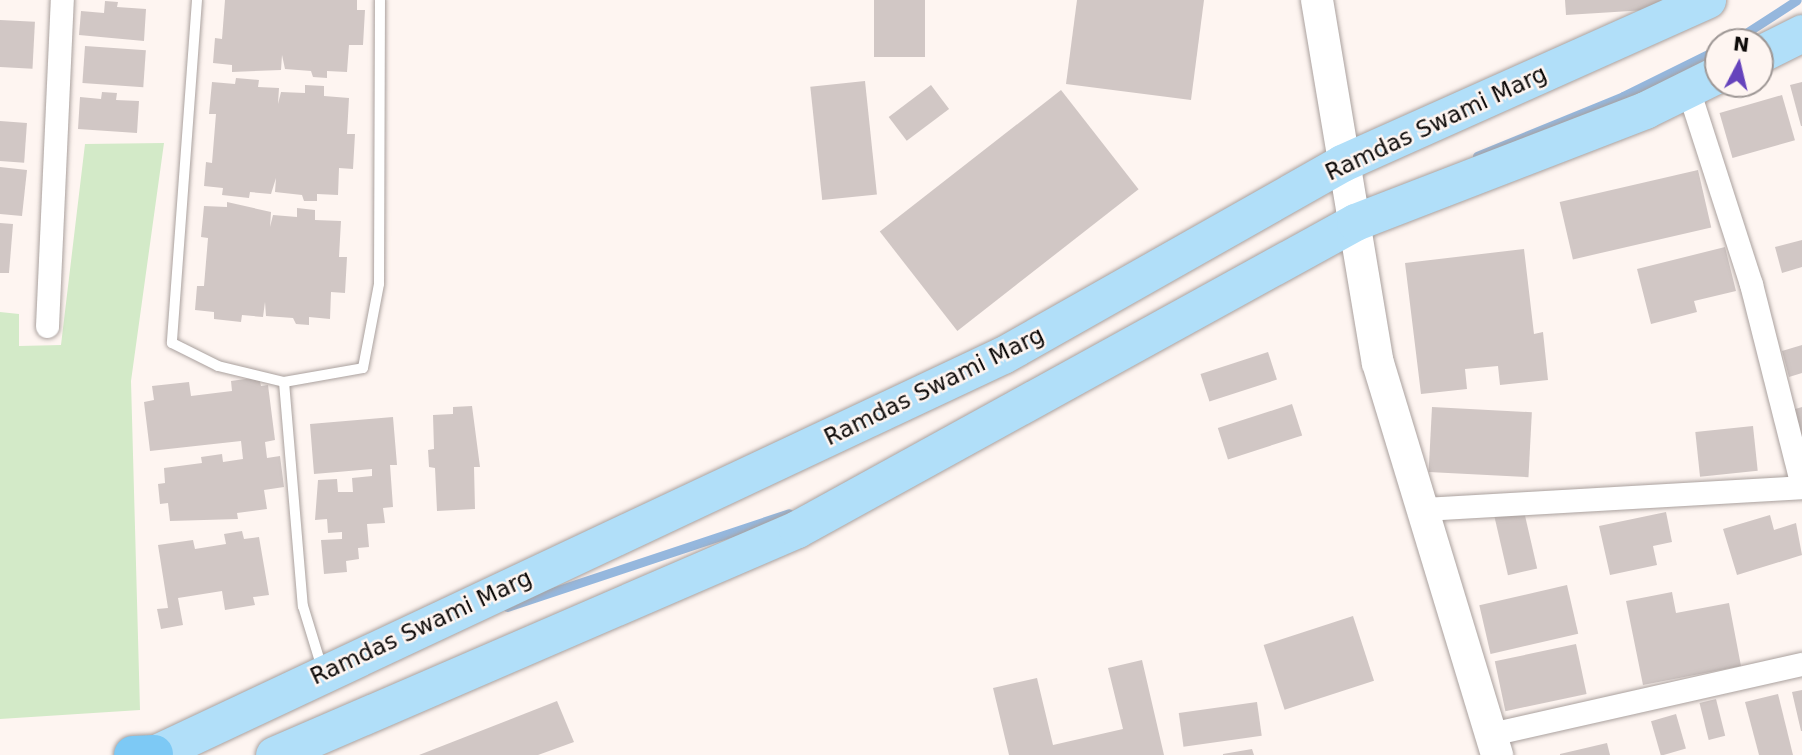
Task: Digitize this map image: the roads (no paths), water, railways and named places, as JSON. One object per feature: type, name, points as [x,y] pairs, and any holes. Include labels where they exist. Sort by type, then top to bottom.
[{"type":"main road","name":"Ramdas Swami Marg","points":[[146,755],[1003,355],[1342,163],[1707,0]]},
{"type":"main road","points":[[1774,47],[1802,33]]},
{"type":"main road","points":[[274,755],[797,529],[1355,222],[1645,110],[1703,81]]},
{"type":"street","points":[[47,326],[62,0]]},
{"type":"street","points":[[1317,0],[1342,163],[1355,222],[1378,363],[1494,744],[1802,664]]},
{"type":"street","points":[[1422,509],[1802,486],[1703,81]]},
{"type":"lane","points":[[197,0],[172,342],[218,366],[285,382],[363,368],[379,284],[380,0]]},
{"type":"lane","points":[[285,382],[303,606],[322,671]]},
{"type":"waterway","points":[[1754,28],[1797,0]]},
{"type":"waterway","points":[[1477,156],[1623,96],[1704,56]]},
{"type":"waterway","points":[[507,607],[789,513]]}]
